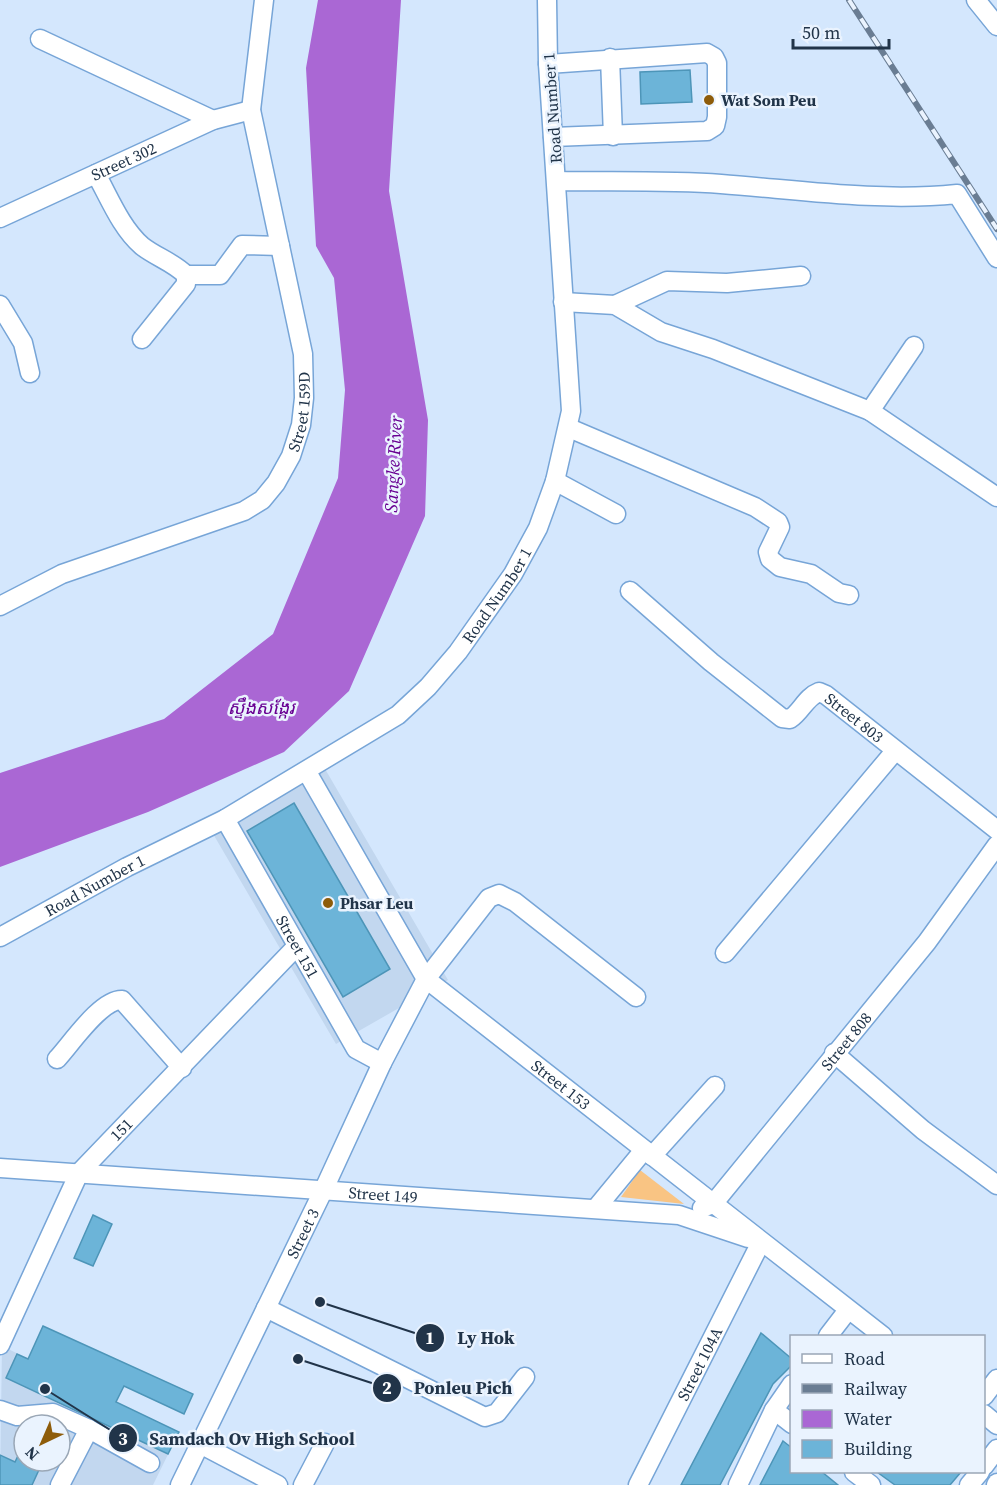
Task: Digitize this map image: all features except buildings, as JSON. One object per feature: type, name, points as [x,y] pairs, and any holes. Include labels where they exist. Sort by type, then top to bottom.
[{"type":"street","name":"Street 159D","points":[[0,606],[62,574],[244,511],[262,500],[276,483],[291,456],[301,425],[304,387],[303,354],[251,110],[264,0]]},
{"type":"street","name":"Road Number 1","points":[[0,937],[127,867],[225,819],[399,715],[428,687],[458,652],[513,574],[538,528],[555,481],[569,428],[571,411],[548,64],[547,0]]},
{"type":"street","points":[[976,0],[997,26]]},
{"type":"street","points":[[40,39],[213,120]]},
{"type":"street","points":[[548,64],[706,53],[717,59],[717,117],[711,129],[685,134],[554,136]]},
{"type":"street","points":[[610,58],[613,135]]},
{"type":"street","name":"Street 302","points":[[0,218],[213,120],[251,110]]},
{"type":"street","points":[[96,174],[130,232],[143,247],[177,266],[186,275],[220,276],[242,246],[280,246]]},
{"type":"street","points":[[557,181],[704,183],[844,195],[919,198],[957,194],[997,258]]},
{"type":"street","points":[[142,339],[186,284],[186,275]]},
{"type":"street","points":[[615,305],[667,281],[727,283],[801,276]]},
{"type":"street","points":[[564,302],[615,305],[661,332],[713,349],[870,411],[997,497]]},
{"type":"street","points":[[0,305],[23,343],[30,372]]},
{"type":"street","points":[[870,411],[914,346]]},
{"type":"street","points":[[569,428],[755,507],[778,522],[780,527],[768,552],[770,559],[780,567],[811,574],[839,593],[849,595]]},
{"type":"street","points":[[555,481],[616,514]]},
{"type":"street","name":"Street 803","points":[[630,591],[711,662],[782,718],[790,719],[797,715],[813,694],[819,692],[997,830]]},
{"type":"street","points":[[725,953],[895,751]]},
{"type":"street","name":"Street 153","points":[[307,772],[426,979],[882,1335]]},
{"type":"street","name":"Street 151","points":[[225,819],[356,1049],[382,1063]]},
{"type":"street","name":"Street 808","points":[[713,1204],[834,1053],[927,942],[997,845]]},
{"type":"street","name":"Street 3","points":[[180,1485],[324,1189],[382,1063],[426,979],[489,898],[500,894],[515,902],[636,997]]},
{"type":"street","name":"151","points":[[0,1345],[80,1173],[296,947]]},
{"type":"street","points":[[57,1059],[99,1011],[114,1000],[122,1000],[182,1068]]},
{"type":"street","points":[[834,1053],[923,1131],[997,1185]]},
{"type":"street","points":[[597,1207],[716,1086]]},
{"type":"street","name":"Street 149","points":[[0,1168],[597,1207],[679,1215],[761,1242]]},
{"type":"street","points":[[679,1215],[713,1204]]},
{"type":"street","name":"Street 104A","points":[[638,1485],[761,1242]]},
{"type":"street","points":[[266,1308],[485,1417],[497,1413],[525,1377]]},
{"type":"street","points":[[829,1335],[848,1310]]},
{"type":"street","points":[[985,1395],[997,1379]]},
{"type":"street","points":[[738,1485],[774,1410],[790,1387]]},
{"type":"street","points":[[0,1410],[17,1416],[53,1413],[89,1429],[150,1462]]},
{"type":"street","points":[[774,1410],[790,1422]]},
{"type":"street","points":[[985,1415],[997,1425]]},
{"type":"street","points":[[60,1485],[89,1429]]},
{"type":"street","points":[[303,1485],[325,1443]]},
{"type":"street","points":[[200,1444],[278,1485]]},
{"type":"street","points":[[985,1465],[997,1449]]},
{"type":"street","points":[[969,1485],[979,1473]]},
{"type":"shaded area","name":"Phsar Leu","points":[[321,762],[448,980],[336,1044],[209,827]]},
{"type":"shaded area","points":[[640,1170],[684,1204],[621,1197]]},
{"type":"shaded area","points":[[2,1346],[179,1432],[153,1485],[0,1485]]},
{"type":"water","name":"ស្ទឹងសង្កែរ","points":[[318,0],[401,0],[389,191],[428,420],[425,516],[349,691],[284,752],[148,812],[0,867],[0,773],[164,719],[273,634],[338,478],[345,390],[334,278],[316,246],[306,68]]},
{"type":"railway","points":[[849,0],[997,229]]},
{"type":"place","name":"Wat Som Peu","points":[[709,100]]},
{"type":"place","name":"Phsar Leu","points":[[328,903]]},
{"type":"place","name":"Ly Hok","points":[[320,1302]]},
{"type":"place","name":"Ponleu Pich","points":[[298,1359]]},
{"type":"place","name":"Samdach Ov High School","points":[[45,1389]]},
{"type":"water label","name":"Sangke River","points":[[393,464]]}]
